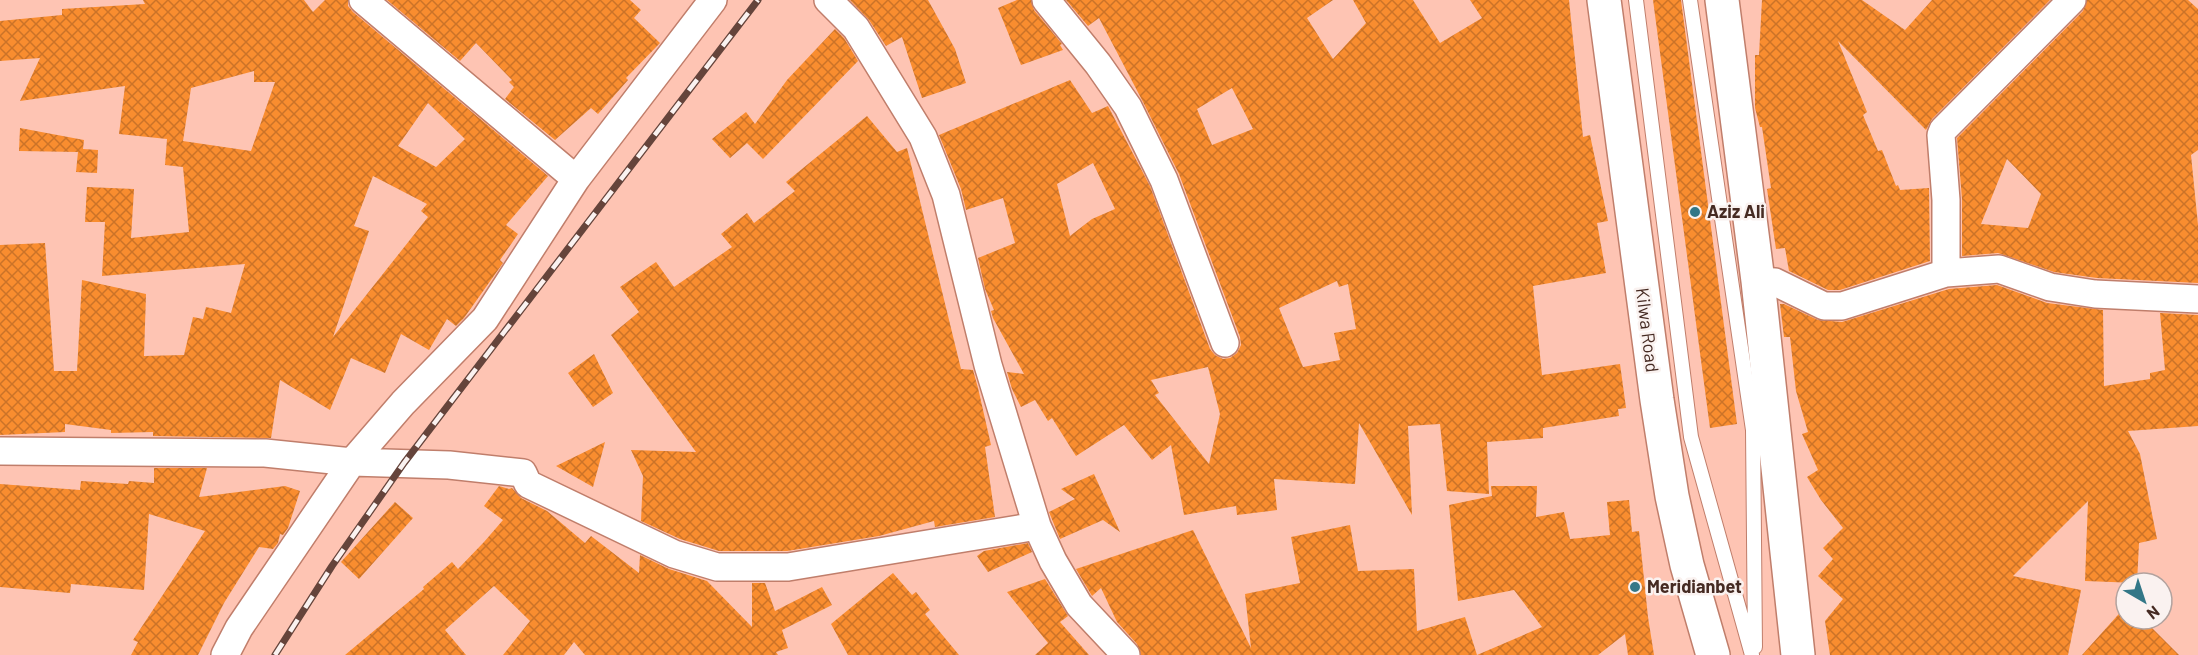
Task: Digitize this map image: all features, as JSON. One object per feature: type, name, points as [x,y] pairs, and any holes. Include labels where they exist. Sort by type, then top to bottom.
[{"type":"highway","name":"Kilwa Road","points":[[1604,0],[1657,400],[1672,496],[1687,565],[1713,655]]},
{"type":"highway","points":[[1722,0],[1758,281],[1798,655]]},
{"type":"street","points":[[363,0],[576,179]]},
{"type":"street","points":[[225,655],[239,628],[352,462],[403,403],[485,319],[576,179],[713,0]]},
{"type":"street","points":[[828,0],[856,28],[927,146],[946,195],[988,365],[1037,526],[1053,561],[1079,605],[1126,655]]},
{"type":"street","points":[[1046,0],[1098,64],[1128,107],[1164,180],[1225,343]]},
{"type":"street","points":[[1946,273],[1946,200],[1941,135],[1943,130],[2072,0]]},
{"type":"street","points":[[1758,281],[1775,282],[1824,306],[1842,306],[1946,273],[1999,269],[2050,287],[2072,291],[2198,299]]},
{"type":"street","points":[[0,451],[265,453],[352,462],[449,465],[523,474],[528,484],[674,554],[717,567],[788,567],[1037,526]]},
{"type":"lane","points":[[1636,0],[1691,437],[1754,655]]},
{"type":"lane","points":[[1690,0],[1753,430],[1754,655]]},
{"type":"building","points":[[143,0],[304,0],[313,12],[325,0],[348,0],[348,6],[353,12],[548,176],[506,225],[518,234],[500,260],[503,263],[456,326],[447,319],[429,350],[401,334],[385,373],[351,358],[330,410],[280,380],[271,438],[153,436],[153,432],[111,433],[111,430],[65,424],[65,432],[0,435],[0,245],[45,243],[54,371],[77,371],[82,280],[146,294],[144,356],[184,355],[193,317],[203,319],[206,307],[231,313],[245,264],[102,276],[105,222],[85,222],[87,187],[134,189],[131,238],[189,232],[183,167],[165,165],[167,139],[119,134],[125,86],[20,101],[40,58],[0,61],[0,21],[62,15],[62,9],[145,4]],"holes":[[[254,71],[254,82],[275,82],[251,151],[169,139],[183,141],[191,88]],[[428,103],[465,139],[436,167],[398,146]],[[373,176],[427,204],[421,211],[428,217],[333,337],[369,231],[354,226]]]},
{"type":"building","points":[[387,0],[630,0],[641,10],[634,18],[660,43],[626,78],[628,80],[598,114],[591,108],[555,140],[505,99],[514,87],[509,82],[512,80],[476,43],[460,61]]},
{"type":"building","points":[[850,0],[928,0],[955,49],[966,83],[922,98],[902,37],[886,46],[869,20]]},
{"type":"building","points":[[1017,0],[1031,0],[1034,10],[1062,44],[1060,45],[1063,50],[1021,65],[998,8]]},
{"type":"building","points":[[1066,0],[1333,0],[1307,18],[1333,59],[1366,23],[1353,0],[1413,0],[1440,43],[1482,18],[1470,0],[1569,0],[1583,137],[1590,135],[1608,221],[1597,223],[1606,273],[1533,286],[1542,375],[1620,364],[1626,408],[1618,409],[1619,416],[1543,428],[1543,438],[1487,442],[1489,494],[1447,491],[1440,424],[1408,426],[1412,515],[1359,423],[1355,484],[1274,479],[1277,510],[1237,515],[1236,506],[1184,515],[1171,445],[1152,460],[1124,425],[1076,456],[1052,418],[1048,421],[1035,400],[1021,407],[1007,372],[1024,374],[993,318],[991,311],[994,310],[985,289],[978,258],[1015,243],[1003,198],[966,210],[961,189],[939,135],[1070,80],[1092,113],[1108,106],[1150,186],[1210,349],[1223,359],[1230,358],[1237,353],[1241,345],[1179,174],[1099,18],[1088,26]],"holes":[[[1232,88],[1253,129],[1212,145],[1197,109]],[[1093,163],[1115,209],[1092,219],[1070,236],[1057,184]],[[1337,281],[1339,287],[1348,284],[1356,329],[1334,333],[1340,360],[1303,367],[1279,308]],[[1208,367],[1220,414],[1209,464],[1155,395],[1159,393],[1151,380]]]},
{"type":"building","name":"Aziz Ali","points":[[1653,0],[1681,0],[1737,424],[1710,428]]},
{"type":"building","points":[[1762,0],[1862,0],[1905,30],[1932,0],[2050,0],[1932,119],[1926,130],[1838,41],[1867,112],[1863,115],[1878,151],[1882,150],[1896,186],[1898,185],[1900,190],[1929,188],[1930,261],[1840,290],[1828,290],[1789,271],[1785,248],[1776,249],[1767,189],[1771,188],[1762,127],[1760,127],[1755,108],[1755,55],[1759,55]]},
{"type":"building","points":[[2087,0],[2188,0],[2198,9],[2198,150],[2191,155],[2198,225],[2198,283],[2097,278],[2054,272],[1998,253],[1962,256],[1962,199],[1957,138],[2083,11]],"holes":[[[2007,159],[2041,194],[2028,228],[1981,224]]]},
{"type":"building","points":[[835,29],[844,38],[858,61],[763,159],[747,143],[730,158],[712,139],[746,112],[755,124],[787,80]]},
{"type":"building","points":[[867,116],[897,152],[907,148],[961,369],[973,370],[978,388],[991,445],[985,447],[995,517],[935,527],[934,521],[879,536],[787,551],[719,551],[680,539],[641,521],[643,476],[631,450],[696,452],[611,335],[639,312],[620,287],[656,262],[674,287],[732,247],[721,234],[747,213],[754,223],[795,191],[786,182]]},
{"type":"building","points":[[20,128],[84,140],[83,149],[98,150],[97,173],[76,172],[78,152],[19,151]]},
{"type":"building","points":[[1997,285],[2047,303],[2103,310],[2104,386],[2150,379],[2150,373],[2165,370],[2160,313],[2198,315],[2198,426],[2128,431],[2140,454],[2157,539],[2139,543],[2138,571],[2114,571],[2114,582],[2085,581],[2088,501],[2013,576],[2081,590],[2068,655],[1830,655],[1825,621],[1843,599],[1818,576],[1833,559],[1823,548],[1843,528],[1821,500],[1807,477],[1818,470],[1802,434],[1808,432],[1796,391],[1790,337],[1784,337],[1780,304],[1818,320],[1842,322],[1949,289]]},
{"type":"building","points":[[594,354],[613,393],[593,407],[568,373]]},
{"type":"building","points":[[605,442],[593,487],[556,466]]},
{"type":"building","points":[[154,468],[207,468],[199,497],[285,486],[300,491],[288,528],[283,535],[280,534],[278,543],[273,549],[259,547],[224,603],[198,655],[131,655],[138,642],[133,640],[205,531],[149,514],[144,590],[71,584],[70,593],[0,587],[0,484],[80,490],[81,481],[154,483]]},
{"type":"building","points":[[1094,474],[1120,532],[1103,520],[1060,539],[1049,512],[1075,499],[1061,489]]},
{"type":"building","points":[[499,486],[512,488],[521,498],[547,511],[585,543],[591,536],[639,573],[640,555],[669,569],[707,581],[752,627],[752,583],[765,583],[775,611],[822,587],[832,605],[782,630],[788,648],[776,652],[778,655],[585,655],[574,642],[564,655],[503,655],[530,621],[494,586],[445,630],[466,655],[345,655],[424,589],[423,587],[452,562],[458,569],[484,542],[503,520],[484,506]]},
{"type":"building","points":[[1491,486],[1537,486],[1536,517],[1564,512],[1570,539],[1610,535],[1607,502],[1629,500],[1632,532],[1639,531],[1654,655],[1628,655],[1625,634],[1598,655],[1477,655],[1542,627],[1514,590],[1458,601],[1449,505],[1492,496]]},
{"type":"building","points":[[395,502],[413,518],[359,579],[341,562]]},
{"type":"building","points":[[1350,525],[1358,571],[1414,569],[1417,631],[1465,617],[1477,655],[1141,655],[1137,644],[1117,622],[1101,588],[1092,596],[1076,569],[1193,530],[1251,648],[1245,594],[1300,583],[1291,537]]},
{"type":"building","points":[[1028,543],[1032,552],[988,572],[977,556],[984,551]]},
{"type":"building","points":[[893,573],[912,595],[916,592],[930,610],[925,614],[959,655],[848,655],[831,624]]},
{"type":"building","points":[[1045,579],[1068,616],[1060,622],[1089,655],[1035,655],[1048,643],[1007,592]]},
{"type":"building","points":[[2114,619],[2114,631],[2155,631],[2179,655],[2082,655]]},
{"type":"railway","points":[[275,655],[332,566],[404,463],[758,0]]},
{"type":"place","name":"Aziz Ali","points":[[1695,212]]},
{"type":"place","name":"Meridianbet","points":[[1635,587]]}]
